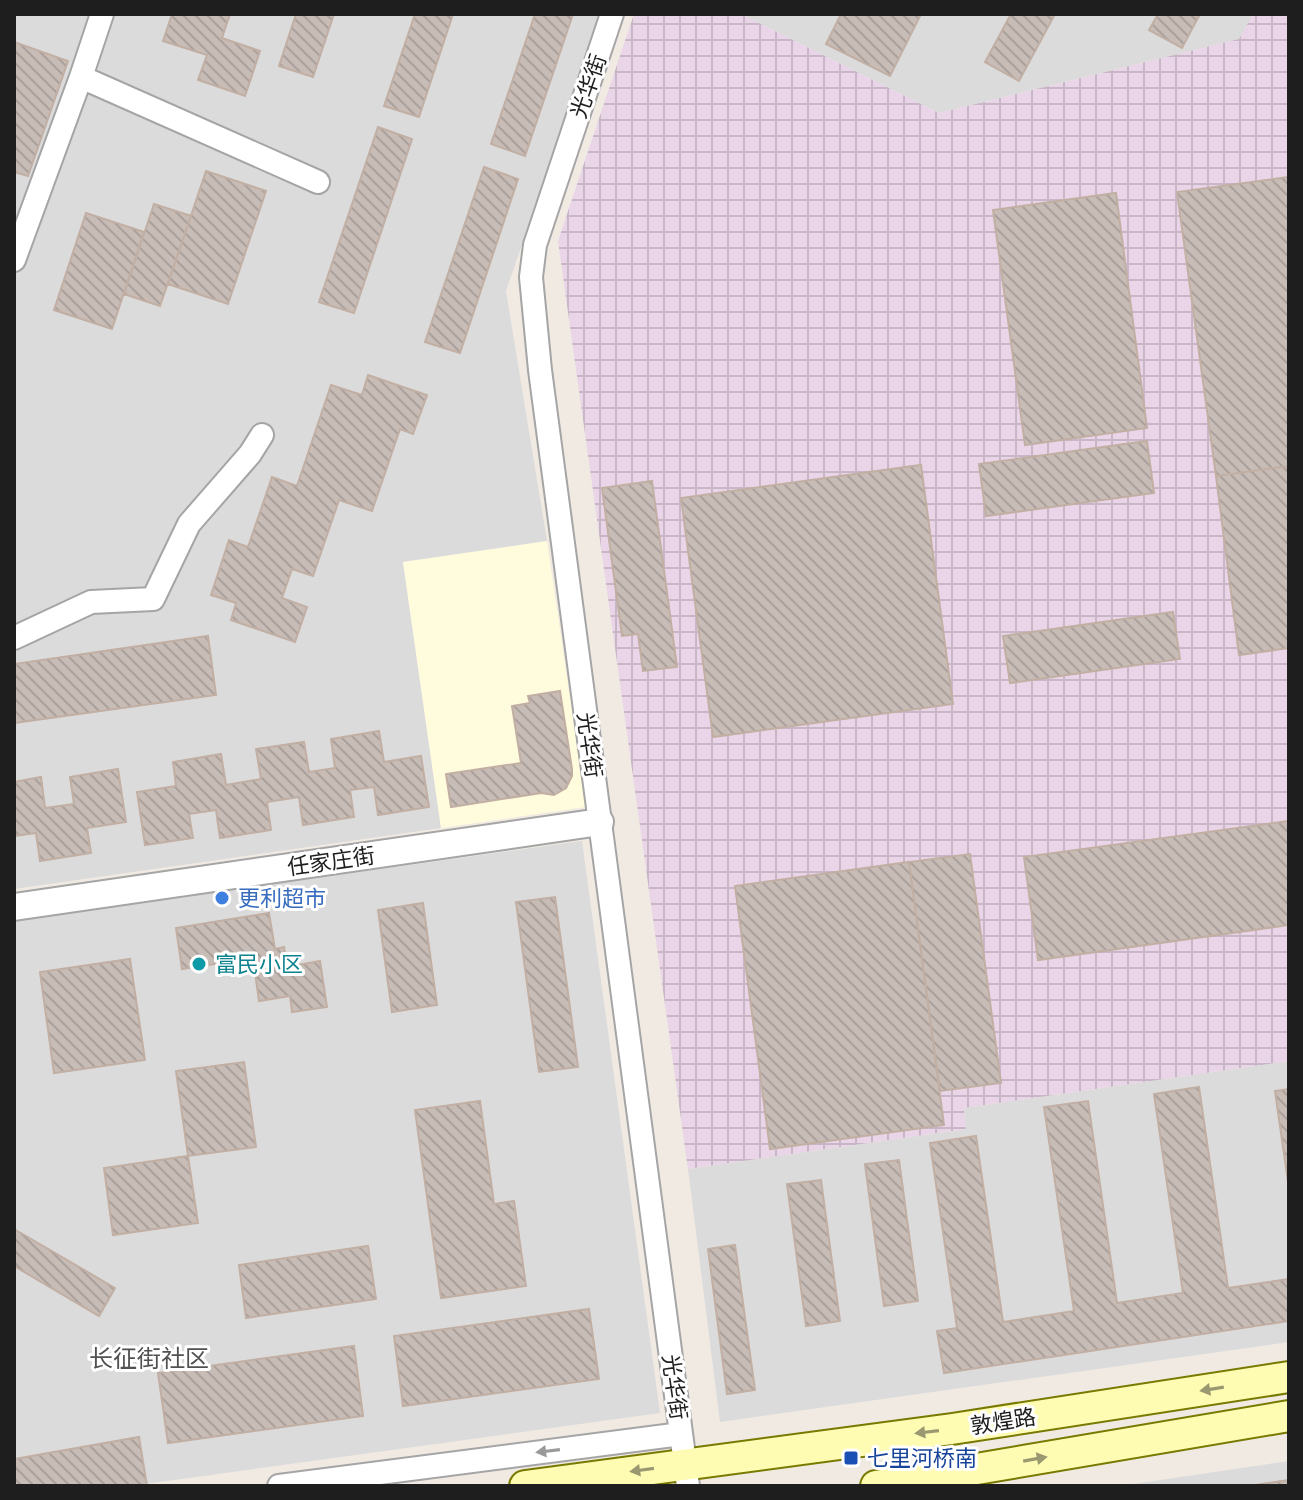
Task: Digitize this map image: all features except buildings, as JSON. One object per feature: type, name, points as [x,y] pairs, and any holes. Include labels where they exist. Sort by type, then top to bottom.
[{"type":"main road","name":"敦煌路","points":[[525,1486],[685,1461],[952,1429],[1289,1377]]},
{"type":"main road","name":"敦煌路","points":[[876,1486],[1289,1416]]},
{"type":"street","points":[[14,260],[102,14]]},
{"type":"street","name":"光华街","points":[[612,14],[535,245],[531,277],[540,370],[685,1461]]},
{"type":"street","points":[[81,77],[318,182]]},
{"type":"street","points":[[14,638],[91,602],[153,599],[189,524],[250,454],[262,435]]},
{"type":"street","name":"任家庄街","points":[[14,907],[600,822]]},
{"type":"street","points":[[279,1486],[685,1461]]},
{"type":"shaded area","points":[[14,14],[602,14],[506,291],[547,541],[403,562],[441,828],[14,889]]},
{"type":"shaded area","points":[[634,14],[741,14],[939,113],[1239,39],[1253,14],[1289,14],[1289,1061],[964,1108],[966,1129],[688,1169],[558,241]]},
{"type":"shaded area","points":[[741,14],[1253,14],[1240,39],[939,113]]},
{"type":"shaded area","points":[[547,541],[586,807],[441,828],[403,562]]},
{"type":"shaded area","points":[[582,841],[660,1413],[131,1486],[14,1486],[14,920]]},
{"type":"shaded area","points":[[1289,1061],[1289,1342],[720,1422],[688,1169],[966,1129],[964,1108]]},
{"type":"shaded area","points":[[1289,1461],[1289,1486],[1120,1486]]},
{"type":"place","name":"更利超市","points":[[222,898]]},
{"type":"place","name":"富民小区","points":[[199,964]]},
{"type":"place","name":"七里河桥南","points":[[851,1458]]},
{"type":"district","name":"长征街社区","points":[[149,1359]]}]
